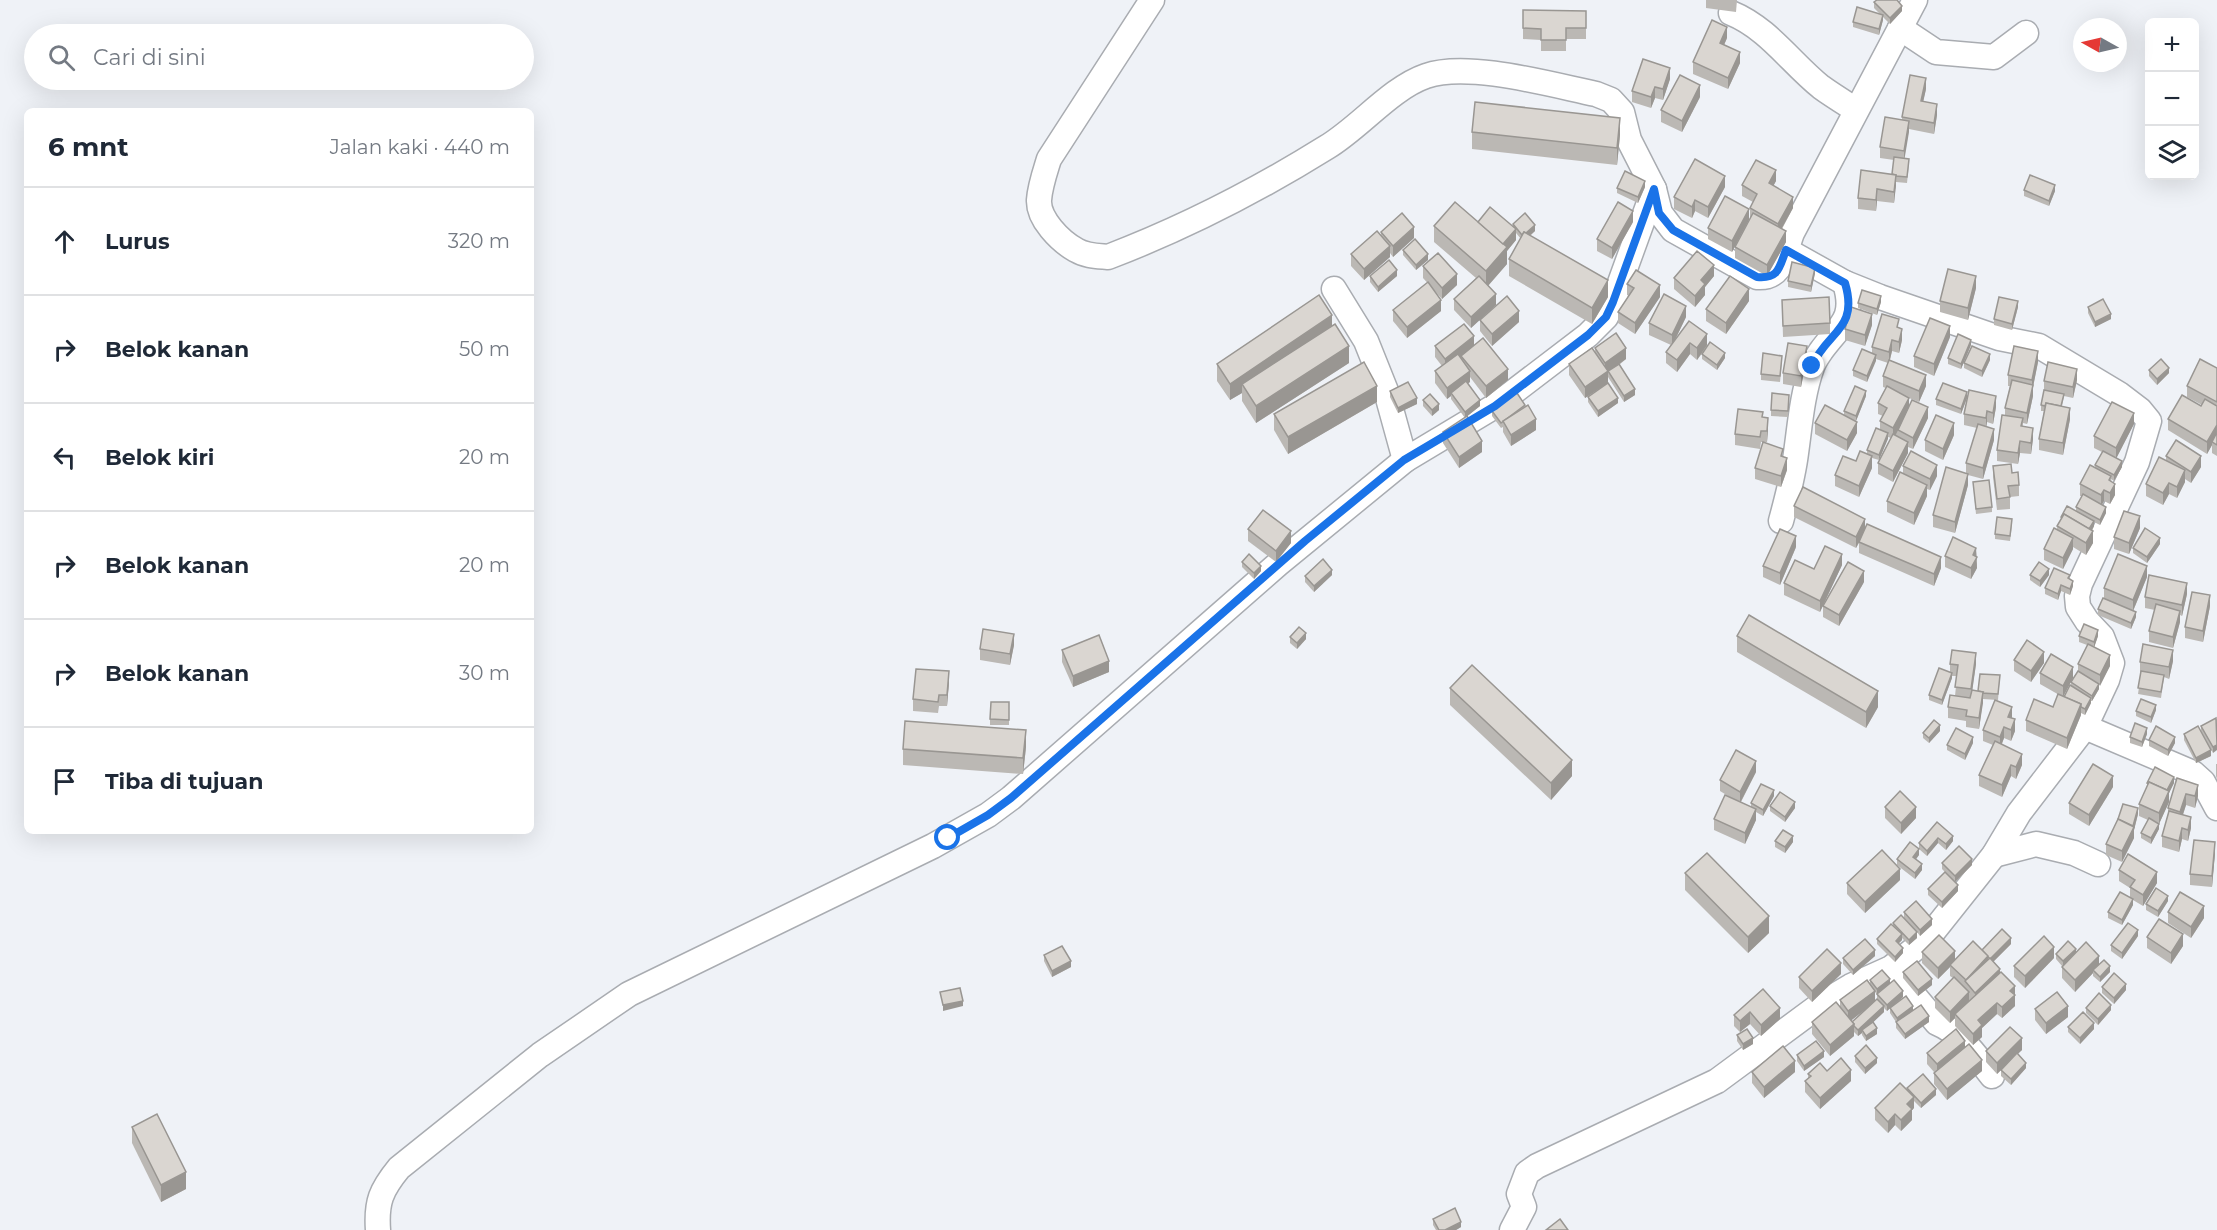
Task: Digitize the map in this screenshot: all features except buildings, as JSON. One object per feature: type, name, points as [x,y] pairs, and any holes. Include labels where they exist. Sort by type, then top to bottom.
[{"type":"street","points":[[1152,0],[1049,159],[1043,178],[1039,201],[1042,215],[1056,234],[1076,250],[1090,255],[1108,256],[1217,209],[1329,146],[1404,88],[1426,76],[1446,72],[1479,71],[1596,94],[1611,100],[1622,112],[1629,140],[1654,189],[1659,213],[1673,230],[1757,277],[1768,278],[1775,274],[1792,233],[1915,0]]},
{"type":"street","points":[[1731,13],[1748,21],[1763,32],[1821,87],[1856,110]]},
{"type":"street","points":[[1900,28],[1936,52],[1994,57],[2026,33]]},
{"type":"street","points":[[378,1230],[378,1199],[385,1184],[399,1168],[540,1055],[629,994],[933,846],[988,815],[1011,798],[1296,548],[1404,460],[1495,406],[1588,335],[1606,317],[1613,302],[1654,189]]},
{"type":"street","points":[[1512,1230],[1524,1206],[1519,1194],[1527,1173],[1537,1166],[1717,1081],[1824,1002],[1851,986],[1891,968],[1928,938],[1994,855],[2019,813],[2085,726],[2107,680],[2112,663],[2102,636],[2087,621],[2078,606],[2077,596],[2080,584],[2137,462],[2149,421],[2140,410],[2119,394],[2039,346],[1999,338],[1845,283],[1786,250]]},
{"type":"street","points":[[1780,521],[1790,491],[1797,451],[1798,429],[1814,360],[1845,322],[1850,300],[1845,283]]},
{"type":"street","points":[[1334,289],[1366,341],[1386,391],[1404,460]]},
{"type":"street","points":[[2085,726],[2193,773],[2203,782],[2217,808]]},
{"type":"street","points":[[1994,855],[2036,844],[2074,853],[2098,864]]},
{"type":"street","points":[[1891,968],[1937,1023],[1946,1027],[1972,1051],[1992,1077]]},
{"type":"route","points":[[948,838],[988,815],[1011,798],[1278,564],[1404,460],[1495,406],[1588,335],[1606,317],[1613,302],[1654,189],[1659,213],[1673,230],[1757,277],[1768,278],[1775,274],[1786,250],[1845,283],[1850,300],[1845,322],[1838,333],[1827,342],[1812,366]]}]
